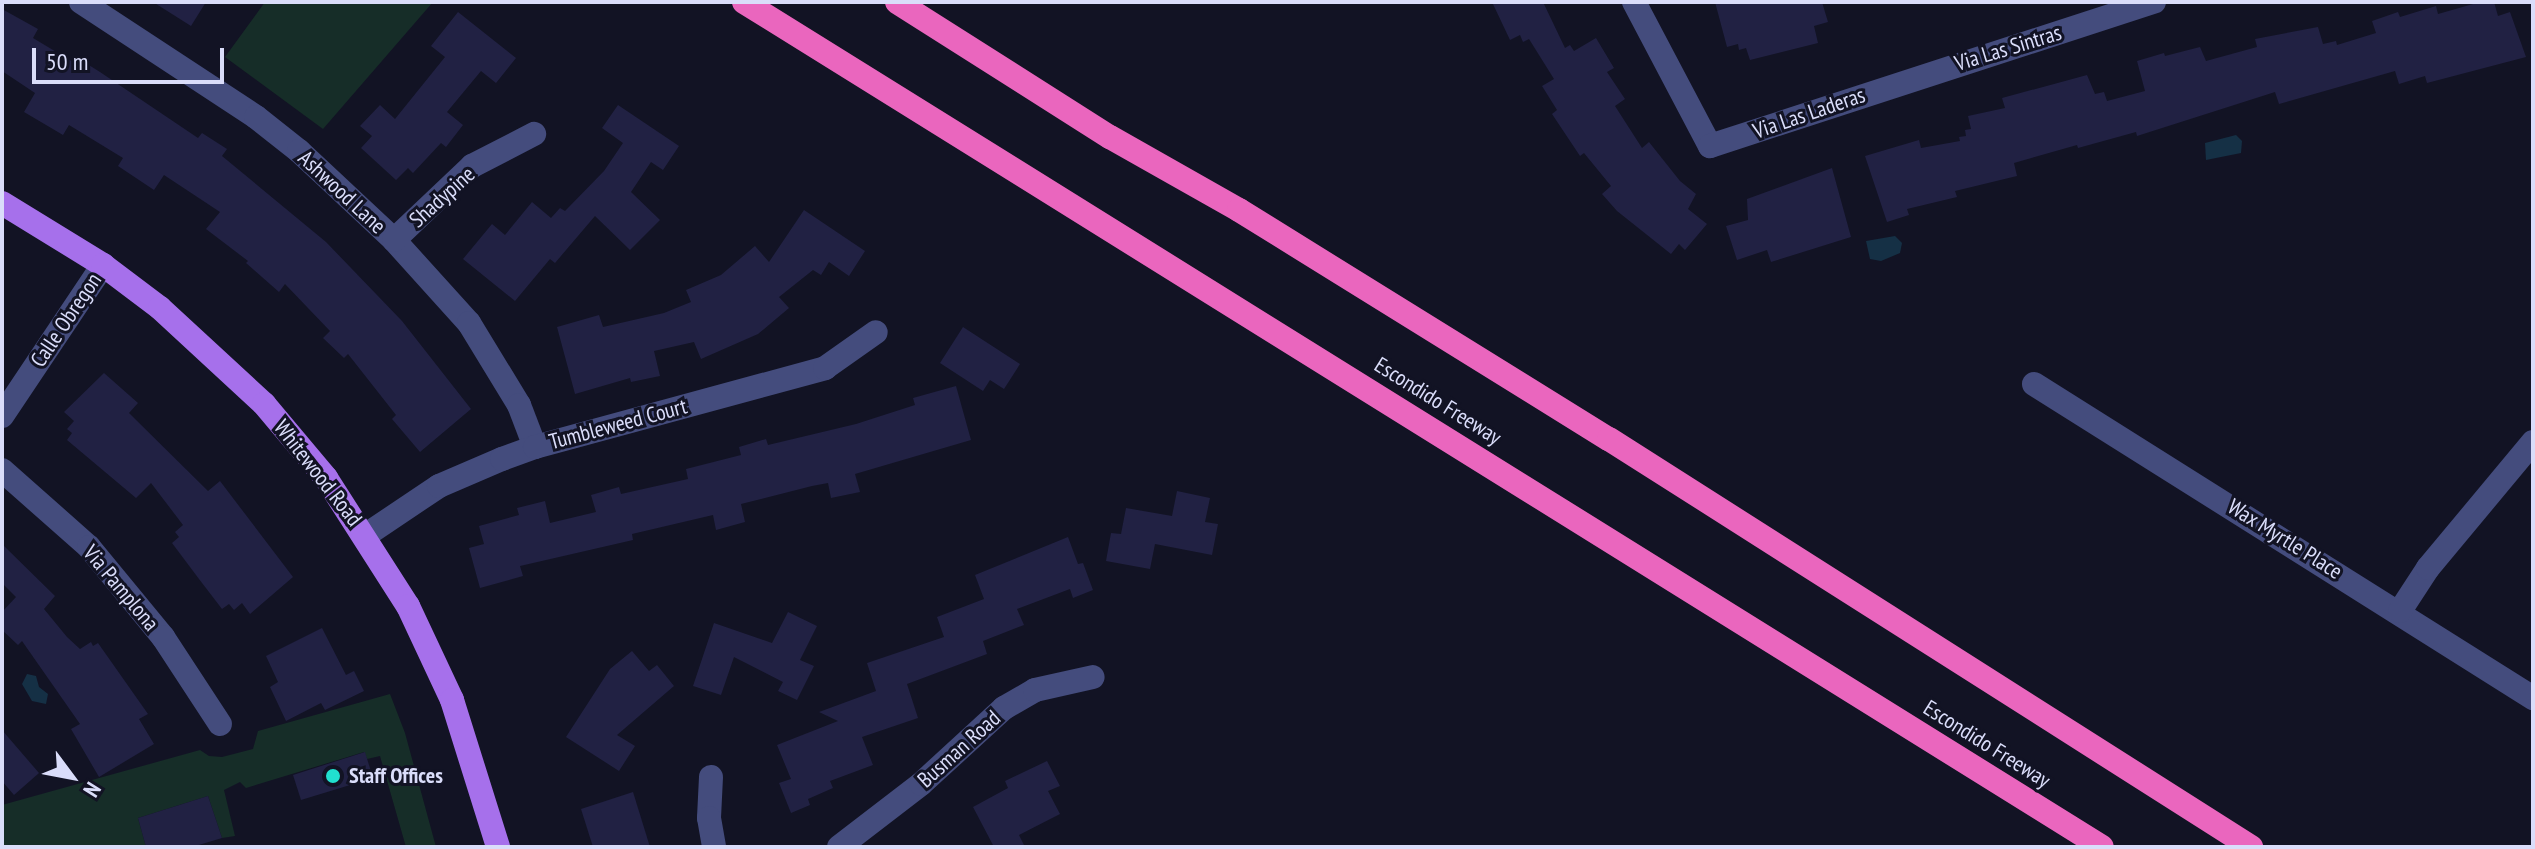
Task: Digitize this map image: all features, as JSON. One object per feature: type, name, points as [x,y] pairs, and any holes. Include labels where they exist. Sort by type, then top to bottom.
[{"type":"highway","name":"Escondido Freeway","points":[[744,2],[2102,847]]},
{"type":"highway","points":[[897,2],[1110,137],[1239,210],[1609,439],[2251,847]]},
{"type":"main road","name":"Whitewood Road","points":[[2,203],[103,265],[213,354],[264,404],[326,478],[366,535],[408,606],[452,700],[498,847]]},
{"type":"street","name":"Ashwood Lane","points":[[81,2],[256,117],[299,151],[394,240],[469,323],[519,405],[535,447]]},
{"type":"street","name":"Via Las Laderas","points":[[1634,2],[1710,146],[1909,79]]},
{"type":"street","name":"Via Las Sintras","points":[[1909,79],[2154,2]]},
{"type":"street","name":"Shadypine","points":[[394,240],[472,166],[534,134]]},
{"type":"street","name":"Calle Obregon","points":[[2,416],[103,265]]},
{"type":"street","name":"Tumbleweed Court","points":[[366,535],[439,486],[535,447],[825,368],[876,332]]},
{"type":"street","name":"Wax Myrtle Place","points":[[2034,384],[2400,611],[2533,698]]},
{"type":"street","points":[[2400,611],[2428,568],[2533,442]]},
{"type":"street","name":"Via Pamplona","points":[[2,470],[89,547],[163,637],[220,724]]},
{"type":"street","name":"Busman Road","points":[[839,847],[921,784],[1004,708],[1035,690],[1093,677]]},
{"type":"street","points":[[711,777],[709,818],[714,847]]},
{"type":"green space","points":[[265,2],[433,2],[323,129],[225,57]]},
{"type":"green space","points":[[390,694],[405,733],[436,847],[406,847],[380,756],[367,759],[364,752],[246,788],[240,782],[224,790],[235,836],[222,838],[208,796],[138,818],[146,847],[2,847],[2,805],[200,750],[209,756],[222,757],[253,749],[258,731]]},
{"type":"water","points":[[2236,135],[2242,141],[2241,153],[2206,160],[2205,143]]},
{"type":"water","points":[[1895,236],[1902,243],[1900,253],[1881,261],[1870,259],[1866,241]]},
{"type":"water","points":[[27,674],[36,676],[39,687],[48,694],[46,704],[32,701],[22,684]]},
{"type":"building","points":[[153,2],[206,2],[191,26]]},
{"type":"building","points":[[1492,2],[1543,2],[1565,48],[1570,45],[1574,51],[1596,38],[1614,68],[1607,72],[1625,99],[1615,106],[1642,148],[1649,142],[1680,181],[1696,194],[1688,209],[1707,224],[1685,250],[1679,244],[1671,254],[1617,211],[1602,194],[1611,186],[1584,153],[1580,156],[1552,114],[1557,110],[1542,86],[1554,79],[1529,39],[1523,42],[1520,35],[1510,40]]},
{"type":"building","points":[[1715,2],[1822,2],[1828,22],[1814,26],[1818,43],[1750,60],[1746,48],[1739,50],[1738,44],[1727,47]]},
{"type":"building","points":[[2480,2],[2494,2],[2498,16],[2510,12],[2526,57],[2427,83],[2425,76],[2399,84],[2395,71],[2279,104],[2275,92],[2137,136],[2136,132],[2014,163],[2017,176],[1955,191],[1957,197],[1907,209],[1909,215],[1887,222],[1865,156],[1919,140],[1921,148],[1960,141],[1959,137],[1966,136],[1965,130],[1971,129],[1968,116],[2005,108],[2002,98],[2087,75],[2095,94],[2104,92],[2107,101],[2145,91],[2137,61],[2164,53],[2165,56],[2200,47],[2206,61],[2257,47],[2255,39],[2318,27],[2323,44],[2336,41],[2337,45],[2376,33],[2372,21],[2398,12],[2400,17],[2436,6],[2438,14]]},
{"type":"building","points":[[2,9],[38,29],[33,38],[73,62],[76,57],[198,138],[202,133],[227,149],[222,156],[326,242],[402,321],[471,409],[420,452],[392,419],[396,415],[348,354],[344,358],[323,338],[330,331],[285,284],[279,292],[246,263],[248,261],[206,229],[220,212],[164,175],[154,190],[118,166],[123,158],[69,125],[63,135],[24,112],[35,93],[2,71]]},
{"type":"building","points":[[458,12],[516,58],[496,83],[481,71],[447,112],[463,125],[446,147],[441,143],[413,173],[408,168],[396,180],[361,148],[372,136],[360,126],[380,105],[395,119],[445,57],[431,46]]},
{"type":"building","points":[[618,105],[679,146],[663,170],[651,162],[631,192],[660,220],[630,250],[595,216],[555,263],[550,259],[515,301],[463,259],[492,224],[505,235],[532,202],[551,218],[560,208],[565,211],[604,171],[623,143],[602,128]]},
{"type":"building","points":[[1832,168],[1851,237],[1771,262],[1767,250],[1737,260],[1726,226],[1748,220],[1747,199]]},
{"type":"building","points":[[804,210],[865,251],[849,276],[829,262],[821,275],[813,270],[779,297],[789,308],[758,334],[701,359],[694,342],[654,351],[660,376],[631,382],[630,378],[575,394],[557,327],[599,315],[603,327],[664,313],[691,302],[686,290],[721,275],[755,246],[769,262]]},
{"type":"building","points":[[963,327],[1020,364],[1004,389],[990,380],[983,391],[940,363]]},
{"type":"building","points":[[104,373],[138,403],[129,413],[208,491],[220,481],[293,577],[250,614],[242,603],[234,610],[229,604],[222,609],[199,579],[172,543],[179,537],[175,532],[183,525],[151,483],[136,498],[67,440],[72,433],[67,429],[74,421],[64,412]]},
{"type":"building","points":[[956,386],[971,440],[855,474],[860,492],[831,498],[828,483],[812,486],[741,504],[745,522],[716,530],[713,515],[632,534],[633,540],[520,566],[523,576],[480,588],[469,548],[484,544],[479,526],[519,515],[517,508],[545,501],[550,523],[596,512],[591,495],[619,487],[621,494],[688,479],[686,469],[741,455],[739,447],[766,439],[768,445],[856,424],[915,405],[913,398]]},
{"type":"building","points":[[1177,491],[1210,498],[1205,522],[1218,524],[1212,555],[1155,544],[1150,569],[1106,561],[1111,533],[1121,534],[1126,508],[1172,516]]},
{"type":"building","points":[[1068,537],[1078,564],[1083,563],[1093,590],[1073,598],[1070,589],[1017,609],[1024,625],[983,641],[987,654],[907,684],[918,718],[862,737],[873,765],[830,781],[833,788],[808,799],[810,805],[791,813],[779,783],[791,779],[777,745],[838,721],[819,712],[876,691],[867,663],[944,637],[937,617],[984,599],[975,575]]},
{"type":"building","points":[[2,544],[55,596],[44,609],[67,637],[80,649],[91,642],[93,646],[98,643],[148,714],[139,719],[154,744],[99,777],[71,729],[80,724],[22,641],[18,645],[2,630],[2,612],[16,597],[2,583]]},
{"type":"building","points":[[788,612],[817,626],[800,660],[814,666],[797,700],[778,691],[783,682],[734,657],[721,695],[693,686],[714,623],[772,643]]},
{"type":"building","points":[[322,628],[346,675],[354,671],[364,691],[325,710],[321,703],[286,721],[270,687],[278,682],[266,656]]},
{"type":"building","points":[[632,651],[649,671],[657,665],[674,686],[617,735],[635,746],[619,771],[566,737],[610,669]]},
{"type":"building","points":[[2,730],[39,773],[14,795],[2,781]]},
{"type":"building","name":"Staff Offices","points":[[365,752],[373,778],[301,800],[293,775]]},
{"type":"building","points":[[1047,761],[1060,786],[1048,791],[1060,814],[1019,835],[1025,847],[994,847],[973,807],[1008,788],[1005,781]]},
{"type":"building","points":[[633,792],[650,847],[593,847],[581,809]]},
{"type":"building","points":[[208,796],[222,838],[192,847],[146,847],[138,818]]},
{"type":"place","name":"Staff Offices","points":[[333,776]]}]
